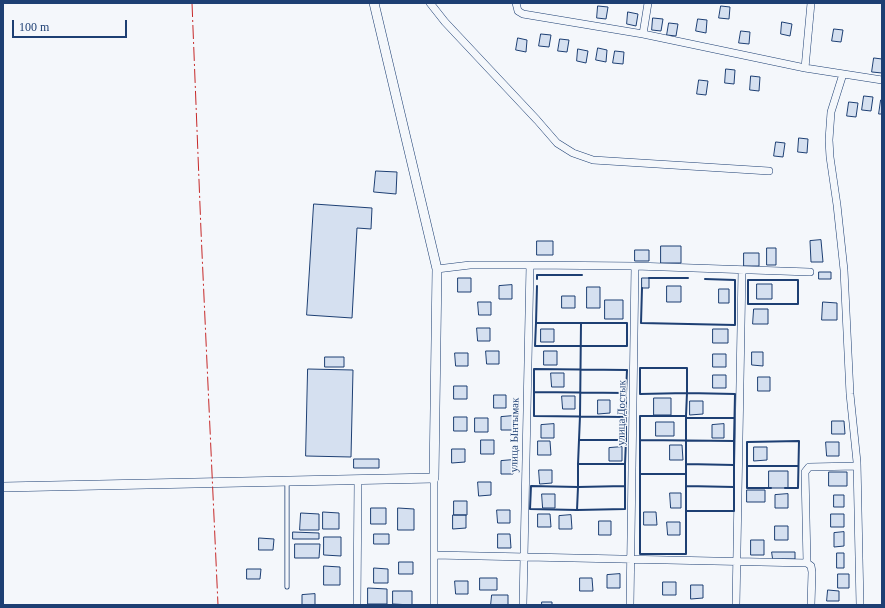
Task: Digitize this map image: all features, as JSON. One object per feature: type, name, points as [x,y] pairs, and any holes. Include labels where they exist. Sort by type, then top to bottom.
[{"type":"street","points":[[374,3],[437,269],[434,605]]},
{"type":"street","points":[[430,3],[445,22],[557,143],[573,153],[592,160],[769,171]]},
{"type":"street","points":[[516,3],[518,11],[524,14],[643,34],[805,68],[882,80]]},
{"type":"street","points":[[643,34],[648,3]]},
{"type":"street","points":[[805,68],[810,3]]},
{"type":"street","points":[[843,74],[831,112],[829,140],[844,270],[850,394],[857,466],[860,605]]},
{"type":"street","points":[[437,269],[470,265],[530,265],[635,266],[810,272]]},
{"type":"street","name":"улица Ынтымак","points":[[523,605],[530,265]]},
{"type":"street","name":"улица Достык","points":[[630,605],[632,560],[635,266]]},
{"type":"street","points":[[736,605],[738,562],[742,270]]},
{"type":"street","points":[[807,563],[807,468],[857,466]]},
{"type":"street","points":[[3,487],[434,478]]},
{"type":"street","points":[[357,605],[358,480]]},
{"type":"street","points":[[434,555],[807,563],[811,566],[812,572],[811,605]]},
{"type":"lane","points":[[287,480],[287,587]]},
{"type":"building","points":[[598,6],[608,7],[606,19],[597,18]]},
{"type":"building","points":[[721,6],[730,7],[729,19],[719,18]]},
{"type":"building","points":[[628,12],[638,14],[636,26],[627,24]]},
{"type":"building","points":[[653,18],[663,19],[661,31],[652,30]]},
{"type":"building","points":[[698,19],[707,20],[706,33],[696,31]]},
{"type":"building","points":[[782,22],[792,24],[790,36],[781,34]]},
{"type":"building","points":[[669,23],[678,24],[676,36],[667,35]]},
{"type":"building","points":[[834,29],[843,30],[841,42],[832,41]]},
{"type":"building","points":[[741,31],[750,32],[749,44],[739,43]]},
{"type":"building","points":[[541,34],[551,35],[549,47],[539,46]]},
{"type":"building","points":[[518,38],[527,40],[526,52],[516,50]]},
{"type":"building","points":[[560,39],[569,40],[567,52],[558,51]]},
{"type":"building","points":[[598,48],[607,50],[606,62],[596,60]]},
{"type":"building","points":[[578,49],[588,51],[586,63],[577,61]]},
{"type":"building","points":[[615,51],[624,52],[623,64],[613,63]]},
{"type":"building","points":[[874,58],[882,59],[882,73],[872,72]]},
{"type":"building","points":[[726,69],[735,70],[734,84],[725,83]]},
{"type":"building","points":[[751,76],[760,77],[759,91],[750,90]]},
{"type":"building","points":[[699,80],[708,81],[706,95],[697,94]]},
{"type":"building","points":[[864,96],[873,97],[871,111],[862,110]]},
{"type":"building","points":[[881,100],[882,114],[879,114]]},
{"type":"building","points":[[849,102],[858,103],[856,117],[847,116]]},
{"type":"building","points":[[799,138],[808,139],[807,153],[798,152]]},
{"type":"building","points":[[776,142],[785,143],[783,157],[774,156]]},
{"type":"building","points":[[376,171],[397,172],[396,194],[374,192]]},
{"type":"building","points":[[314,204],[372,208],[371,229],[357,228],[352,318],[307,315]]},
{"type":"building","points":[[821,240],[823,262],[811,262],[810,241]]},
{"type":"building","points":[[537,241],[553,241],[553,255],[537,255]]},
{"type":"building","points":[[661,246],[681,246],[681,263],[661,263]]},
{"type":"building","points":[[767,248],[776,248],[776,265],[767,265]]},
{"type":"building","points":[[635,250],[649,250],[649,261],[635,261]]},
{"type":"building","points":[[744,253],[759,253],[759,266],[744,266]]},
{"type":"building","points":[[819,272],[831,272],[831,279],[819,279]]},
{"type":"building","points":[[458,278],[471,278],[471,292],[458,292]]},
{"type":"building","points":[[642,278],[649,278],[649,288],[642,288]]},
{"type":"building","points":[[757,284],[772,284],[772,299],[757,299]]},
{"type":"building","points":[[512,285],[512,299],[499,299],[499,286]]},
{"type":"building","points":[[667,286],[681,286],[681,302],[667,302]]},
{"type":"building","points":[[587,287],[600,287],[600,308],[587,308]]},
{"type":"building","points":[[719,289],[729,289],[729,303],[719,303]]},
{"type":"building","points":[[562,296],[575,296],[575,308],[562,308]]},
{"type":"building","points":[[605,300],[623,300],[623,319],[605,319]]},
{"type":"building","points":[[478,302],[491,302],[491,315],[479,315]]},
{"type":"building","points":[[823,302],[837,303],[837,320],[822,320]]},
{"type":"building","points":[[754,309],[768,309],[768,324],[753,324]]},
{"type":"building","points":[[477,328],[490,328],[490,341],[478,341]]},
{"type":"building","points":[[541,329],[554,329],[554,342],[541,342]]},
{"type":"building","points":[[713,329],[728,329],[728,343],[713,343]]},
{"type":"building","points":[[486,351],[499,351],[499,364],[487,364]]},
{"type":"building","points":[[544,351],[557,351],[557,365],[544,365]]},
{"type":"building","points":[[752,352],[763,352],[763,366],[752,365]]},
{"type":"building","points":[[455,353],[468,353],[468,366],[456,366]]},
{"type":"building","points":[[713,354],[726,354],[726,367],[713,367]]},
{"type":"building","points":[[325,357],[344,357],[344,367],[325,367]]},
{"type":"building","points":[[308,369],[353,370],[351,457],[306,456]]},
{"type":"building","points":[[551,373],[564,373],[564,387],[552,387]]},
{"type":"building","points":[[713,375],[726,375],[726,388],[713,388]]},
{"type":"building","points":[[758,377],[770,377],[770,391],[758,391]]},
{"type":"building","points":[[454,386],[467,386],[467,399],[454,399]]},
{"type":"building","points":[[494,395],[506,395],[506,408],[494,408]]},
{"type":"building","points":[[562,396],[575,396],[575,409],[563,409]]},
{"type":"building","points":[[654,398],[671,398],[671,415],[654,415]]},
{"type":"building","points":[[598,400],[610,400],[610,413],[598,414]]},
{"type":"building","points":[[690,401],[703,401],[703,414],[690,415]]},
{"type":"building","points":[[513,416],[513,430],[501,430],[501,417]]},
{"type":"building","points":[[454,417],[467,417],[467,431],[454,431]]},
{"type":"building","points":[[475,418],[488,418],[488,432],[475,432]]},
{"type":"building","points":[[832,421],[844,421],[845,434],[832,434]]},
{"type":"building","points":[[656,422],[674,422],[674,436],[656,436]]},
{"type":"building","points":[[554,424],[554,438],[541,438],[541,425]]},
{"type":"building","points":[[724,424],[724,438],[712,438],[712,425]]},
{"type":"building","points":[[481,440],[494,440],[494,454],[481,454]]},
{"type":"building","points":[[538,441],[550,441],[551,455],[538,455]]},
{"type":"building","points":[[826,442],[839,442],[839,456],[827,456]]},
{"type":"building","points":[[670,445],[682,445],[683,460],[670,460]]},
{"type":"building","points":[[622,447],[622,461],[609,461],[609,448]]},
{"type":"building","points":[[754,447],[767,447],[767,460],[754,461]]},
{"type":"building","points":[[452,449],[465,449],[465,462],[452,463]]},
{"type":"building","points":[[354,459],[379,459],[379,468],[354,468]]},
{"type":"building","points":[[513,460],[513,474],[501,474],[501,461]]},
{"type":"building","points":[[539,470],[552,470],[552,483],[540,484]]},
{"type":"building","points":[[769,471],[788,471],[788,488],[769,488]]},
{"type":"building","points":[[829,472],[847,472],[847,486],[829,486]]},
{"type":"building","points":[[478,482],[491,482],[491,495],[479,496]]},
{"type":"building","points":[[747,490],[765,490],[765,502],[747,502]]},
{"type":"building","points":[[670,493],[681,493],[681,508],[671,508]]},
{"type":"building","points":[[542,494],[555,494],[555,508],[543,508]]},
{"type":"building","points":[[788,494],[788,508],[775,508],[775,495]]},
{"type":"building","points":[[834,495],[844,495],[844,507],[834,507]]},
{"type":"building","points":[[454,501],[467,501],[467,515],[454,515]]},
{"type":"building","points":[[371,508],[386,508],[386,524],[371,524]]},
{"type":"building","points":[[398,508],[414,509],[414,530],[398,530]]},
{"type":"building","points":[[497,510],[510,510],[510,523],[498,523]]},
{"type":"building","points":[[323,512],[339,513],[339,529],[323,529]]},
{"type":"building","points":[[644,512],[656,512],[657,525],[644,525]]},
{"type":"building","points":[[301,513],[319,514],[319,530],[300,530]]},
{"type":"building","points":[[538,514],[550,514],[551,527],[538,527]]},
{"type":"building","points":[[831,514],[844,514],[844,527],[831,527]]},
{"type":"building","points":[[453,515],[466,515],[466,528],[453,529]]},
{"type":"building","points":[[571,515],[572,529],[559,529],[559,516]]},
{"type":"building","points":[[599,521],[611,521],[611,535],[599,535]]},
{"type":"building","points":[[667,522],[680,522],[680,535],[668,535]]},
{"type":"building","points":[[775,526],[788,526],[788,540],[775,540]]},
{"type":"building","points":[[293,532],[319,533],[319,539],[293,539]]},
{"type":"building","points":[[844,532],[844,546],[834,547],[834,533]]},
{"type":"building","points":[[374,534],[389,534],[389,544],[374,544]]},
{"type":"building","points":[[498,534],[510,534],[511,548],[498,548]]},
{"type":"building","points":[[324,537],[341,537],[341,556],[324,555]]},
{"type":"building","points":[[259,538],[274,539],[273,550],[259,550]]},
{"type":"building","points":[[751,540],[764,540],[764,555],[751,555]]},
{"type":"building","points":[[295,544],[320,544],[319,558],[295,558]]},
{"type":"building","points":[[772,552],[795,552],[795,559],[773,559]]},
{"type":"building","points":[[837,553],[844,553],[844,568],[837,568]]},
{"type":"building","points":[[399,562],[413,562],[413,574],[399,574]]},
{"type":"building","points":[[324,566],[340,567],[340,585],[324,585]]},
{"type":"building","points":[[374,568],[388,569],[388,583],[374,583]]},
{"type":"building","points":[[247,569],[261,569],[260,579],[247,579]]},
{"type":"building","points":[[620,574],[620,588],[607,588],[607,575]]},
{"type":"building","points":[[838,574],[849,574],[849,588],[838,588]]},
{"type":"building","points":[[480,578],[497,578],[497,590],[480,590]]},
{"type":"building","points":[[580,578],[592,578],[593,591],[580,591]]},
{"type":"building","points":[[455,581],[468,581],[468,594],[456,594]]},
{"type":"building","points":[[663,582],[676,582],[676,595],[663,595]]},
{"type":"building","points":[[691,585],[703,585],[703,598],[691,599]]},
{"type":"building","points":[[368,588],[387,589],[387,604],[368,604]]},
{"type":"building","points":[[828,590],[839,591],[839,601],[827,601]]},
{"type":"building","points":[[393,591],[412,591],[412,605],[393,604]]},
{"type":"building","points":[[315,594],[315,605],[302,605],[302,595]]},
{"type":"building","points":[[492,595],[508,595],[508,605],[491,605]]},
{"type":"building","points":[[542,602],[552,602],[552,605],[542,605]]},
{"type":"wall","points":[[537,279],[537,275],[582,275]]},
{"type":"wall","points":[[649,278],[688,278]]},
{"type":"wall","points":[[642,288],[641,323],[735,325],[735,280],[705,279]]},
{"type":"wall","points":[[748,280],[798,280],[798,304],[748,304],[748,280]]},
{"type":"wall","points":[[536,323],[537,286]]},
{"type":"wall","points":[[536,323],[627,323],[627,346],[535,346],[536,323]]},
{"type":"wall","points":[[581,323],[579,440],[626,440],[626,417]]},
{"type":"wall","points":[[686,416],[687,393],[640,394],[640,368],[687,368],[687,393],[735,394],[734,441]]},
{"type":"wall","points":[[534,369],[627,370],[626,393],[534,392],[534,369]]},
{"type":"wall","points":[[534,392],[534,416],[626,417],[626,393]]},
{"type":"wall","points":[[640,416],[686,416],[686,554],[640,554],[640,416]]},
{"type":"wall","points":[[686,418],[734,418]]},
{"type":"wall","points":[[579,440],[578,464],[625,464],[626,440]]},
{"type":"wall","points":[[640,440],[734,441],[734,465],[686,464]]},
{"type":"wall","points":[[747,466],[747,442],[799,441],[798,488],[785,488]]},
{"type":"wall","points":[[578,464],[578,487],[625,486],[625,464]]},
{"type":"wall","points":[[687,511],[734,511],[734,465]]},
{"type":"wall","points":[[771,488],[747,488],[747,466],[798,466]]},
{"type":"wall","points":[[640,474],[686,474]]},
{"type":"wall","points":[[577,510],[530,509],[531,486],[578,487],[577,510],[625,509],[625,486]]},
{"type":"wall","points":[[686,486],[734,487]]},
{"type":"power","points":[[192,3],[218,605]]}]
